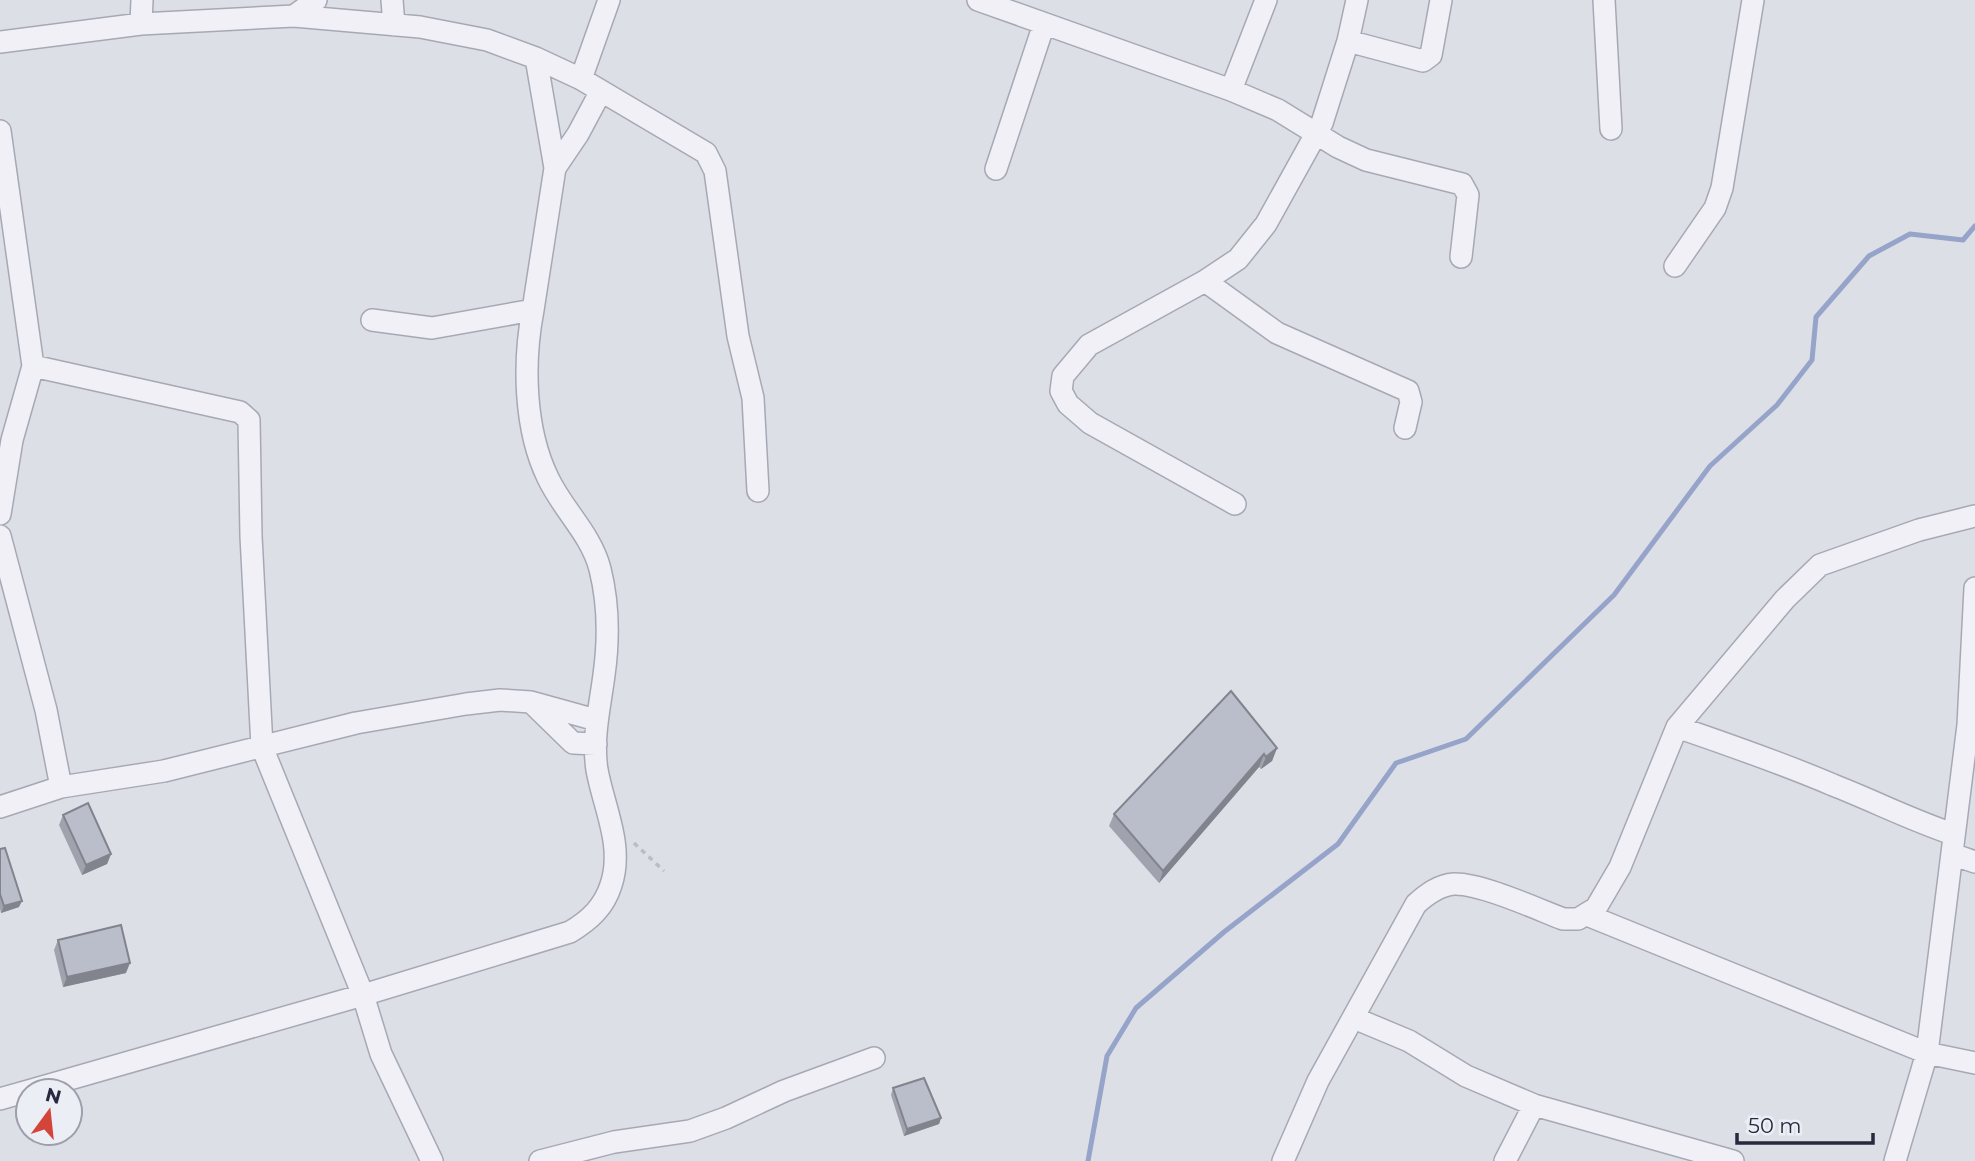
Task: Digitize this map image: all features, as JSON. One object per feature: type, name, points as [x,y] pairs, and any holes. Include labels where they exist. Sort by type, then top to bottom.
[{"type":"street","points":[[141,24],[142,0]]},
{"type":"street","points":[[294,16],[316,0]]},
{"type":"street","points":[[392,0],[394,25]]},
{"type":"street","points":[[581,79],[609,0]]},
{"type":"street","points":[[978,0],[1010,4],[1044,24],[1231,90],[1278,110],[1366,160],[1462,184],[1468,195],[1461,257]]},
{"type":"street","points":[[1231,90],[1266,0]]},
{"type":"street","points":[[1234,503],[1090,424],[1068,404],[1062,391],[1063,376],[1089,345],[1205,281],[1238,259],[1266,224],[1316,134],[1348,41],[1357,0]]},
{"type":"street","points":[[1348,41],[1423,61],[1431,55],[1441,0]]},
{"type":"street","points":[[1604,0],[1611,129]]},
{"type":"street","points":[[1675,266],[1715,208],[1723,188],[1753,0]]},
{"type":"street","points":[[0,42],[141,24],[294,16],[394,25],[487,40],[536,58],[581,79],[706,153],[716,171],[738,336],[753,398],[758,491]]},
{"type":"street","points":[[996,169],[1044,24]]},
{"type":"street","points":[[77,1077],[570,932],[589,920],[600,907],[611,884],[615,861],[613,827],[597,769],[596,744],[596,720],[605,674],[609,608],[592,545],[548,479],[526,390],[527,355],[555,168],[536,58]]},
{"type":"street","points":[[555,168],[578,134],[601,91]]},
{"type":"street","points":[[0,131],[13,237],[33,344],[33,366],[12,440],[0,514]]},
{"type":"street","points":[[1205,281],[1277,333],[1408,391],[1411,402],[1405,428]]},
{"type":"street","points":[[372,320],[432,328],[533,310]]},
{"type":"street","points":[[33,366],[240,412],[249,421],[251,536],[262,747],[363,995],[381,1054],[432,1161]]},
{"type":"street","points":[[1283,1161],[1318,1081],[1416,904],[1440,887],[1454,884],[1471,887],[1563,919],[1578,919],[1587,915],[1596,908],[1620,867],[1677,727],[1785,599],[1820,565],[1919,530],[1975,516]]},
{"type":"street","points":[[0,536],[46,710],[61,787]]},
{"type":"street","points":[[1895,1161],[1927,1052],[1968,725],[1975,588]]},
{"type":"street","points":[[0,807],[61,787],[164,771],[356,723],[466,704],[500,700],[531,702],[596,720]]},
{"type":"street","points":[[531,702],[573,743],[596,744]]},
{"type":"street","points":[[1677,727],[1797,771],[1908,819],[1952,844],[1975,862]]},
{"type":"street","points":[[1587,915],[1927,1052],[1975,1063]]},
{"type":"street","points":[[1354,1018],[1409,1041],[1466,1076],[1534,1105],[1733,1161]]},
{"type":"street","points":[[540,1161],[582,1157],[614,1142],[690,1131],[726,1118],[783,1091],[874,1058]]},
{"type":"street","points":[[1505,1161],[1534,1105]]},
{"type":"path","points":[[613,827],[664,871]]},
{"type":"building","points":[[1231,691],[1277,748],[1266,757],[1264,754],[1163,871],[1114,814]]},
{"type":"building","points":[[88,803],[111,854],[86,865],[63,815]]},
{"type":"building","points":[[5,848],[22,901],[4,906],[0,894],[0,849]]},
{"type":"building","points":[[121,925],[130,963],[67,977],[58,940]]},
{"type":"building","points":[[924,1078],[941,1118],[907,1129],[893,1088]]},
{"type":"waterway","points":[[1088,1161],[1107,1056],[1136,1008],[1224,932],[1338,844],[1396,763],[1466,739],[1614,595],[1710,466],[1777,405],[1812,360],[1816,317],[1869,256],[1910,234],[1963,240],[1975,226]]}]
